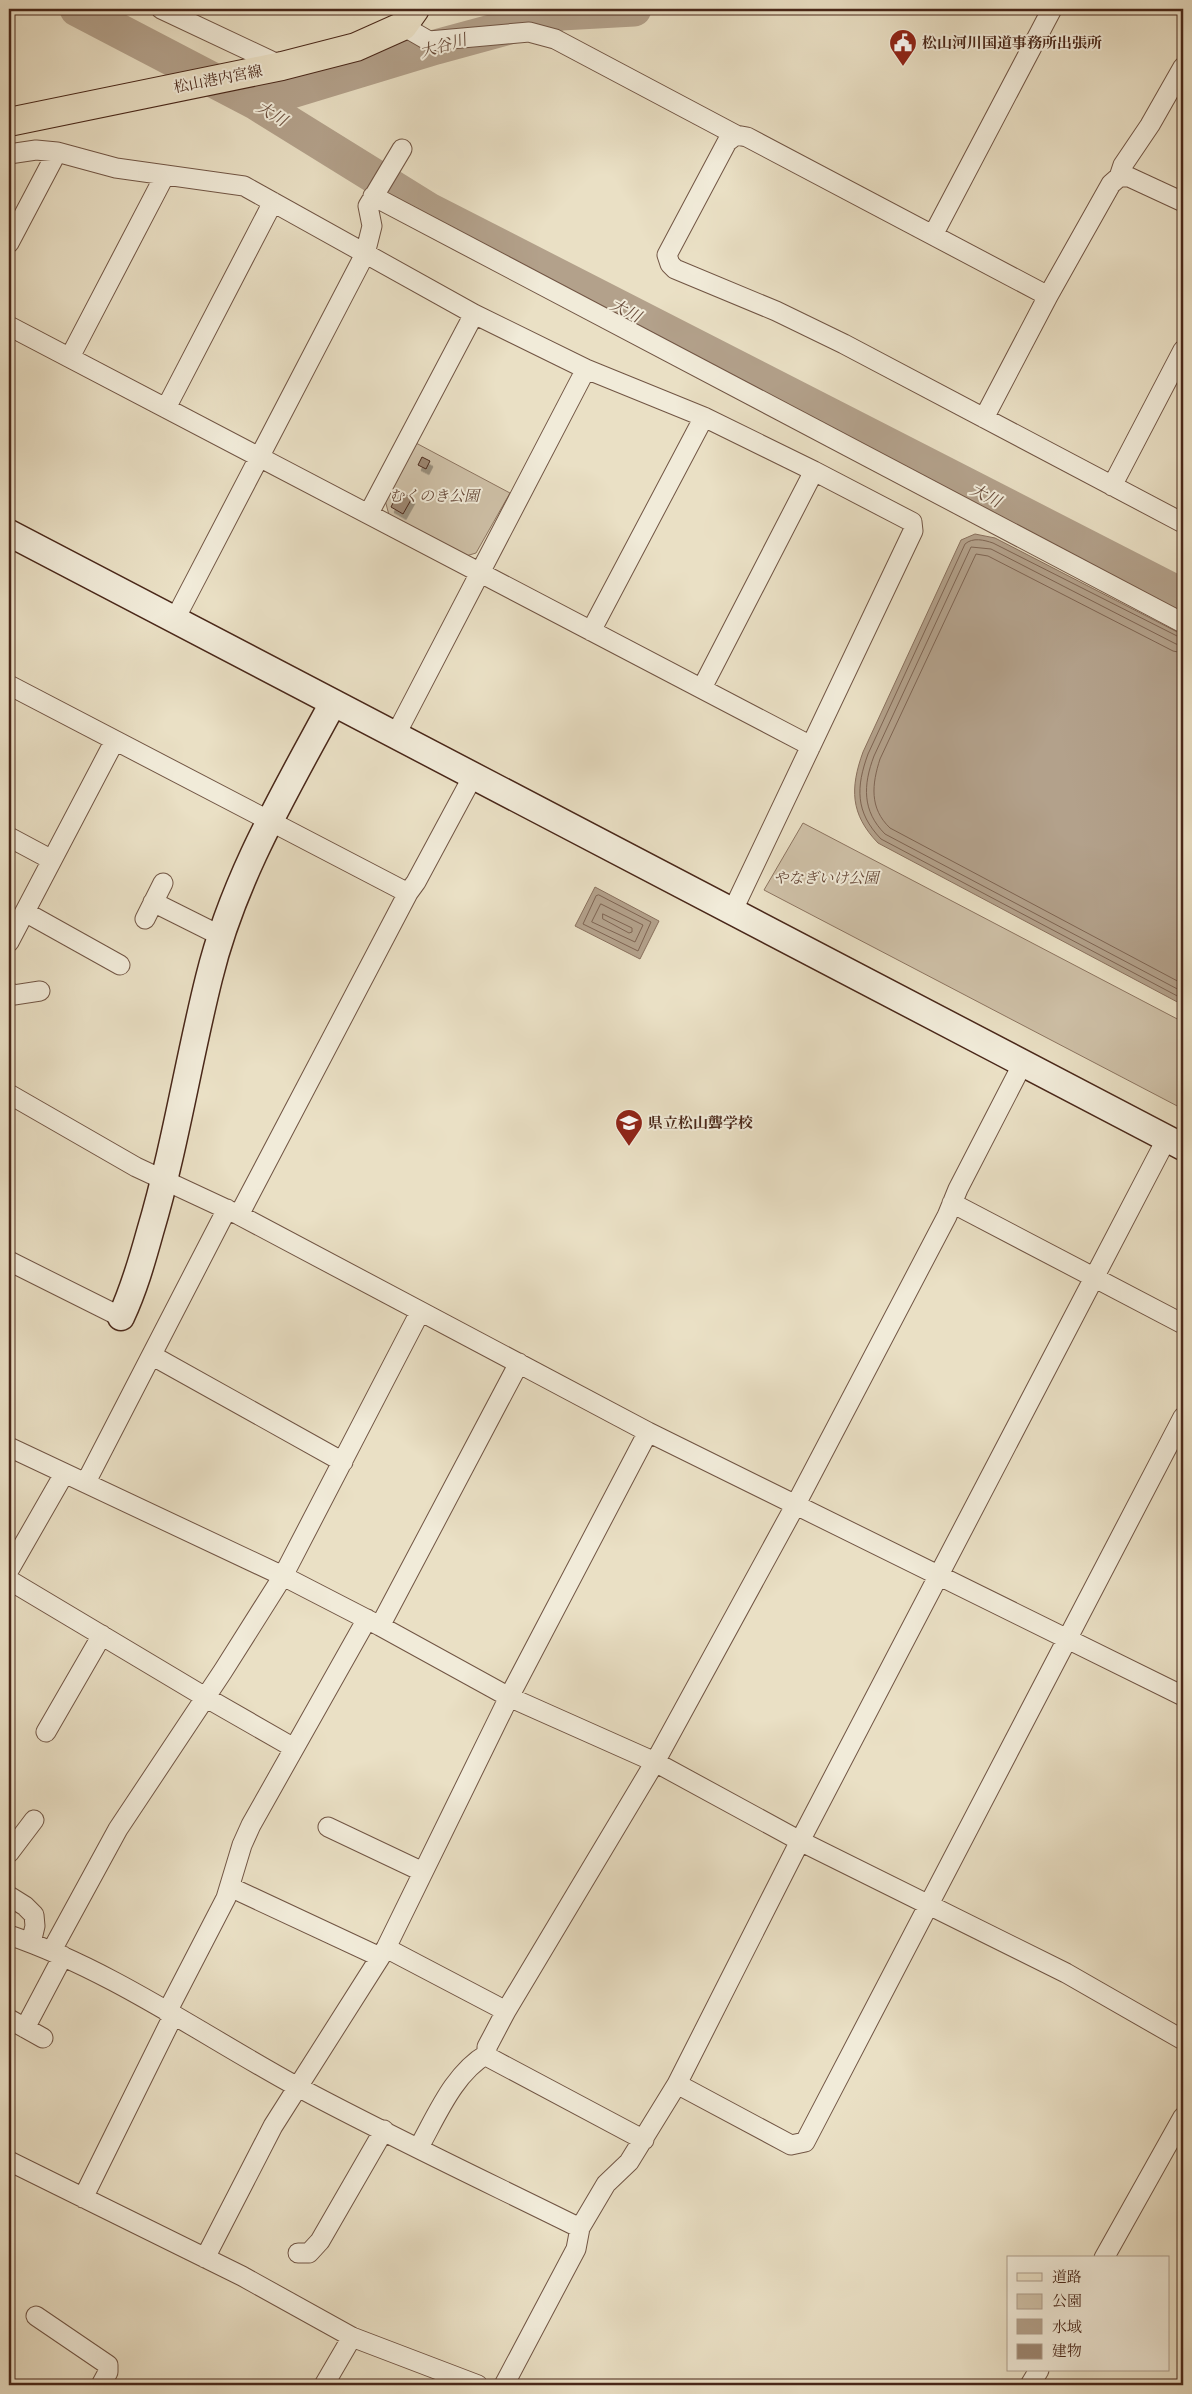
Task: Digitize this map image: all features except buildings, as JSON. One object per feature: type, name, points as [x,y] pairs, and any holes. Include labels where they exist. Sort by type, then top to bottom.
[{"type":"main road","name":"松山港内宮線","points":[[9,122],[128,96],[282,66],[356,47],[409,18]]},
{"type":"street","points":[[161,9],[282,66]]},
{"type":"street","points":[[933,235],[1052,9]]},
{"type":"street","points":[[409,18],[429,41],[529,32],[555,39],[736,135],[747,136],[1048,296]]},
{"type":"street","points":[[984,418],[1048,296],[1111,184],[1118,177],[1123,164],[1150,126],[1183,67]]},
{"type":"street","points":[[736,135],[727,142],[668,256],[670,264],[675,269],[776,311],[844,344],[1183,524]]},
{"type":"street","points":[[175,619],[258,456],[365,254],[372,226],[368,206],[402,149]]},
{"type":"street","points":[[9,154],[36,150],[57,152],[116,168],[244,186],[474,314],[586,369],[704,417],[912,522],[913,531],[732,912]]},
{"type":"street","points":[[9,244],[57,152]]},
{"type":"street","points":[[70,357],[165,175]]},
{"type":"street","points":[[1118,177],[1129,177],[1183,202]]},
{"type":"street","points":[[376,191],[1183,623]]},
{"type":"street","points":[[166,408],[273,202]]},
{"type":"street","points":[[369,513],[474,314]]},
{"type":"street","points":[[9,326],[811,746]]},
{"type":"street","points":[[1112,486],[1183,350]]},
{"type":"street","points":[[395,736],[586,369]]},
{"type":"street","points":[[591,631],[704,417]]},
{"type":"street","points":[[702,688],[814,471]]},
{"type":"street","points":[[9,534],[1175,1142],[1095,1278],[800,1841],[677,2084],[644,2140],[629,2162],[606,2184],[580,2228],[576,2248],[504,2385]]},
{"type":"street","points":[[9,685],[114,742],[408,893]]},
{"type":"street","points":[[9,1261],[121,1317],[133,1290],[165,1181],[209,977],[221,936],[248,866],[333,703]]},
{"type":"street","points":[[9,942],[114,742]]},
{"type":"street","points":[[86,1482],[153,1356],[408,893],[416,882],[472,776]]},
{"type":"street","points":[[9,837],[52,860]]},
{"type":"street","points":[[145,919],[163,882]]},
{"type":"street","points":[[153,902],[221,936]]},
{"type":"street","points":[[25,912],[120,965]]},
{"type":"street","points":[[9,992],[14,995],[40,991]]},
{"type":"street","points":[[644,2140],[490,2058],[487,2054],[487,2047],[506,2011],[656,1762],[796,1504],[1023,1063]]},
{"type":"street","points":[[9,1094],[136,1167],[233,1212],[648,1432],[1183,1696]]},
{"type":"street","points":[[952,1203],[1183,1324]]},
{"type":"street","points":[[42,2038],[17,2023],[58,1953],[118,1829],[283,1576],[420,1312]]},
{"type":"street","points":[[153,1356],[343,1462]]},
{"type":"street","points":[[83,2198],[230,1887],[242,1845],[251,1824],[294,1748],[374,1622],[519,1364]]},
{"type":"street","points":[[677,2084],[791,2145],[805,2142],[927,1904],[1183,1417]]},
{"type":"street","points":[[205,2258],[273,2126],[383,1952],[509,1697],[648,1432]]},
{"type":"street","points":[[9,1447],[283,1576],[374,1622],[509,1697],[656,1762],[800,1841],[1066,1974],[1183,2040]]},
{"type":"street","points":[[11,1559],[64,1474]]},
{"type":"street","points":[[9,1580],[294,1748]]},
{"type":"street","points":[[46,1732],[102,1636]]},
{"type":"street","points":[[9,1853],[34,1820]]},
{"type":"street","points":[[328,1827],[423,1872]]},
{"type":"street","points":[[230,1887],[383,1952],[506,2011]]},
{"type":"street","points":[[9,1896],[25,1906],[34,1915],[35,1926],[16,1943]]},
{"type":"street","points":[[16,1943],[58,1953],[297,2086],[580,2228]]},
{"type":"street","points":[[419,2147],[449,2094],[472,2062],[487,2054]]},
{"type":"street","points":[[1105,2256],[1183,2117]]},
{"type":"street","points":[[298,2253],[309,2253],[320,2241],[384,2130]]},
{"type":"street","points":[[9,2161],[205,2258],[352,2337],[478,2385]]},
{"type":"street","points":[[36,2316],[108,2365],[108,2372],[101,2385]]},
{"type":"street","points":[[324,2385],[352,2337]]},
{"type":"street","points":[[1030,2385],[1038,2372]]},
{"type":"green space","name":"むくのき公園","points":[[416,443],[510,493],[476,553],[466,556],[389,515],[385,500]]},
{"type":"green space","name":"やなぎいけ公園","points":[[803,823],[1183,1022],[1183,1109],[764,890]]},
{"type":"water","points":[[975,534],[995,538],[1183,635],[1183,1005],[878,843],[862,822],[855,800],[855,789],[856,777],[863,752],[961,540]]},
{"type":"water","points":[[595,887],[659,921],[640,959],[575,926]]},
{"type":"waterway","name":"大川","points":[[77,9],[255,102],[429,210],[1183,596]]},
{"type":"waterway","name":"大谷川","points":[[255,102],[436,47],[561,13],[634,9]]},
{"type":"place","name":"松山河川国道事務所出張所","points":[[903,67]]},
{"type":"place","name":"県立松山聾学校","points":[[629,1147]]}]
